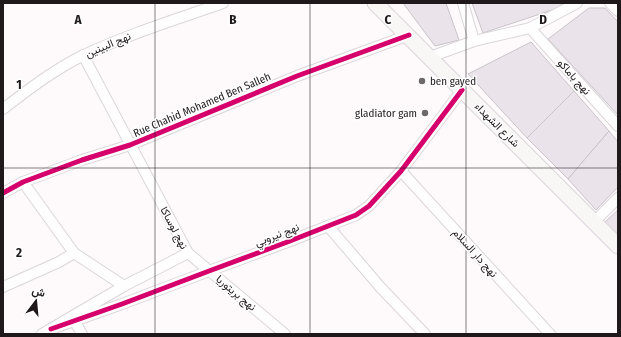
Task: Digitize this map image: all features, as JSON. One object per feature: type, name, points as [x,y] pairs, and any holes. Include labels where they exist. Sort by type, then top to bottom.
[{"type":"main road","name":"شارع الشهداء","points":[[376,3],[618,246]]},
{"type":"street","name":"نهج البينين","points":[[3,109],[37,83],[83,55],[128,36],[223,3]]},
{"type":"street","points":[[463,3],[474,41]]},
{"type":"street","points":[[430,57],[474,41],[530,28],[577,3]]},
{"type":"street","points":[[610,3],[618,11]]},
{"type":"street","name":"نهج باماكو","points":[[530,28],[618,126]]},
{"type":"street","name":"Rue Chahid Mohamed Ben Salleh","points":[[3,193],[23,182],[82,160],[130,145],[297,76],[409,36]]},
{"type":"street","name":"نهج لوساكا","points":[[42,334],[73,319],[124,286],[188,252],[83,55]]},
{"type":"street","name":"نهج نيروبي","points":[[73,319],[290,242],[356,215],[369,206],[401,171],[462,90]]},
{"type":"street","name":"نهج دار السلام","points":[[401,171],[550,334]]},
{"type":"street","points":[[23,182],[74,253],[124,286]]},
{"type":"street","points":[[594,222],[618,198]]},
{"type":"street","points":[[328,226],[382,288],[425,334]]},
{"type":"street","name":"نهج بريتوريا","points":[[188,252],[285,334]]},
{"type":"street","points":[[3,288],[59,262],[74,253]]},
{"type":"street","points":[[73,319],[82,334]]},
{"type":"building","points":[[403,3],[446,3],[459,40],[435,46]]},
{"type":"building","points":[[472,3],[564,3],[558,8],[483,33]]},
{"type":"building","points":[[589,8],[605,8],[618,22],[618,115],[548,39]]},
{"type":"building","points":[[531,42],[574,91],[527,138],[468,74]]},
{"type":"building","points":[[574,91],[609,131],[568,179],[527,138]]},
{"type":"building","points":[[609,131],[618,142],[618,187],[596,210],[568,179]]},
{"type":"building","points":[[618,210],[618,236],[605,222]]},
{"type":"cycle path","points":[[3,193],[23,182],[82,160],[130,145],[297,76],[409,35]]},
{"type":"cycle path","points":[[51,329],[122,304],[356,215],[369,206],[401,171],[462,90]]},
{"type":"place","name":"ben gayed","points":[[422,81]]},
{"type":"place","name":"gladiator gam","points":[[425,113]]}]
